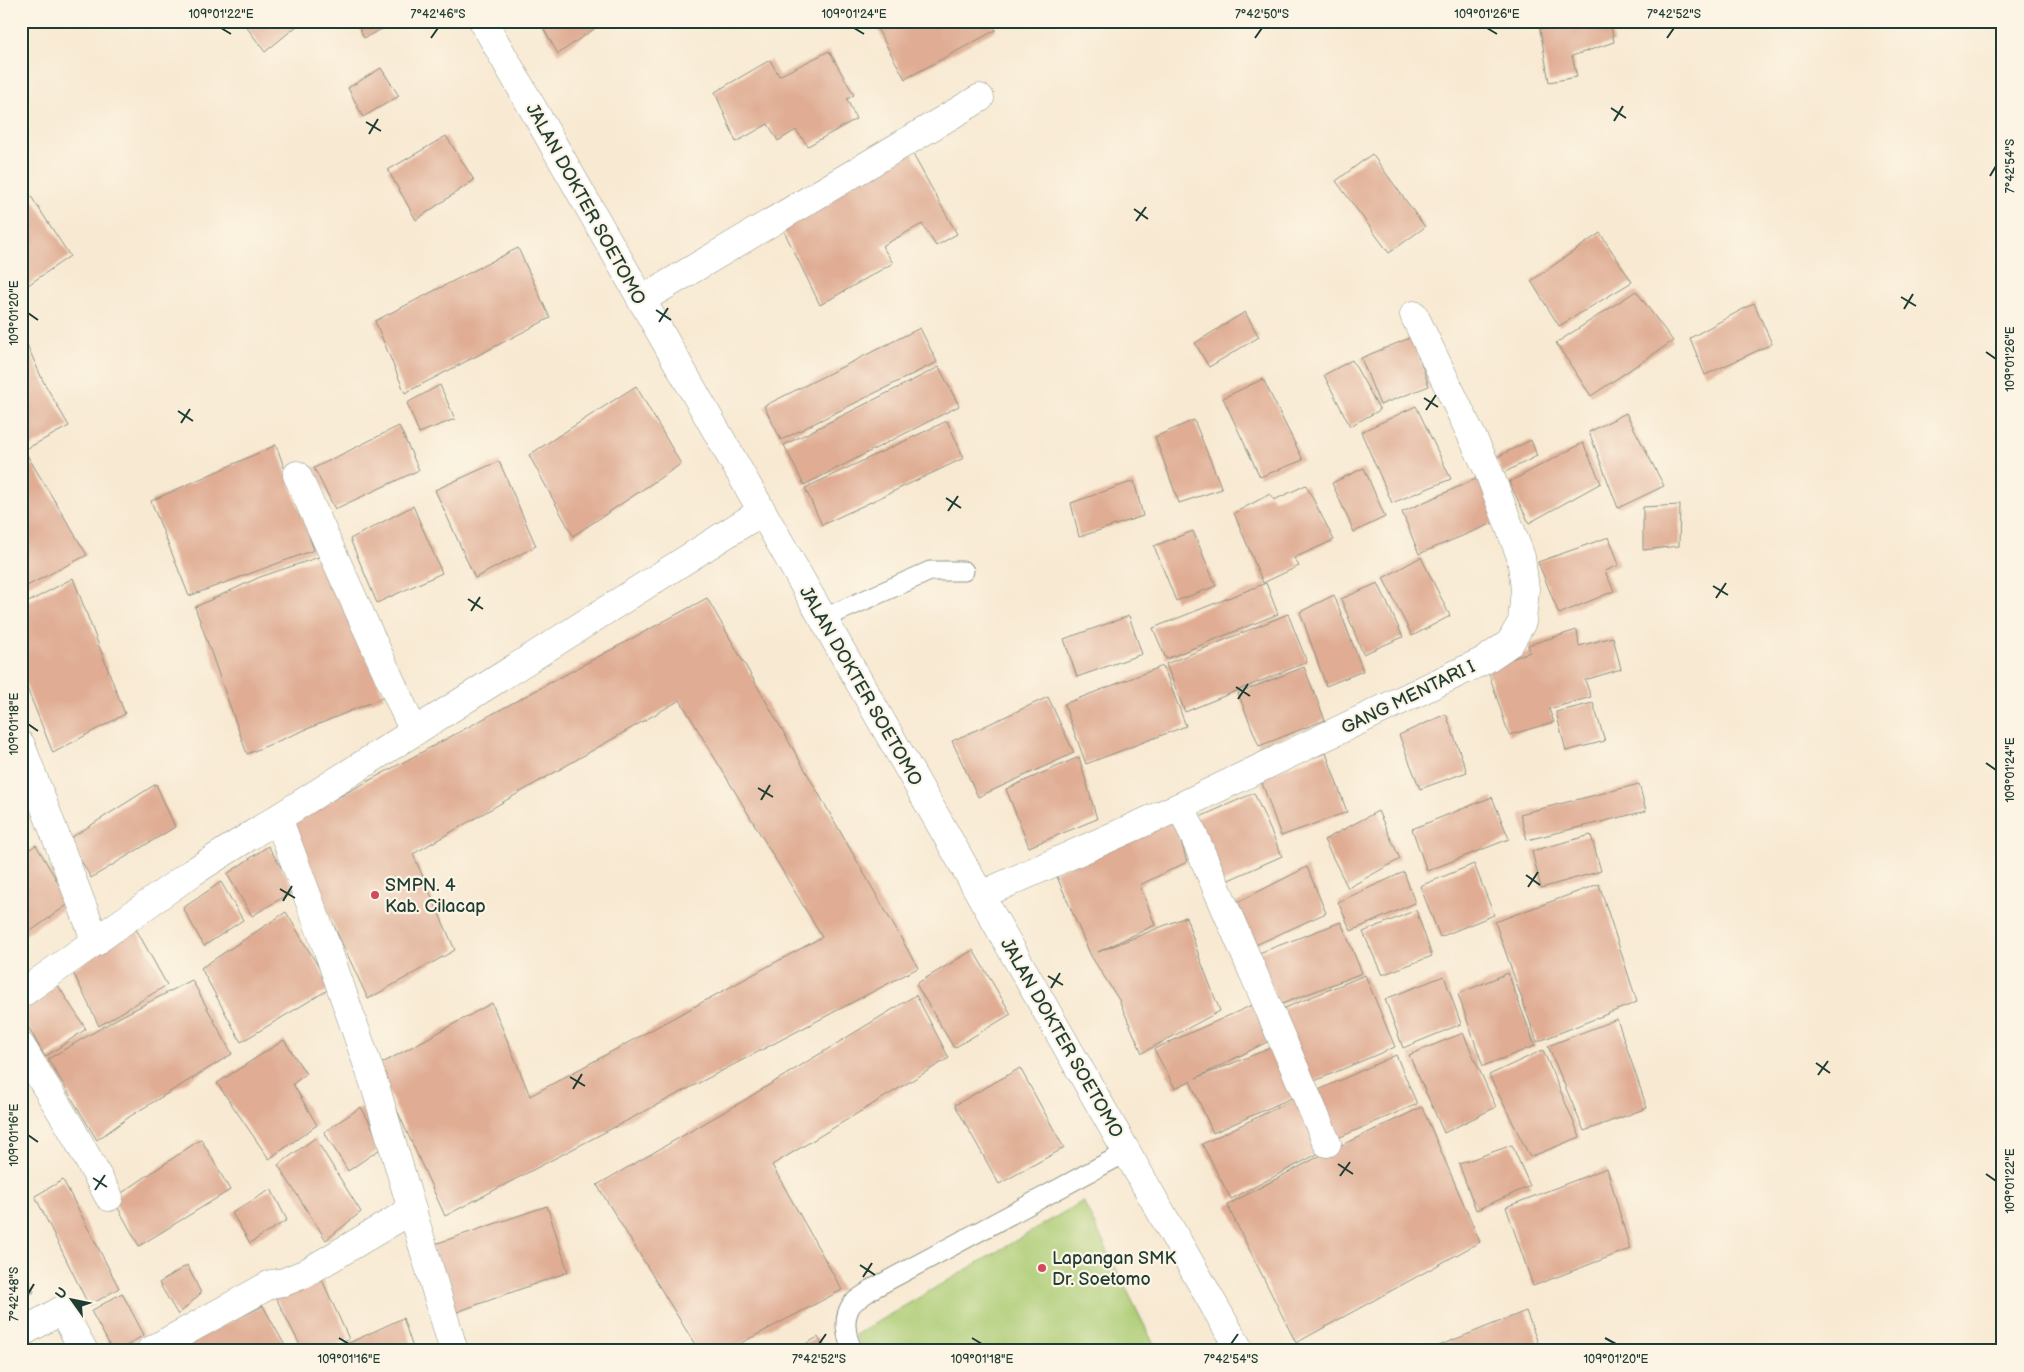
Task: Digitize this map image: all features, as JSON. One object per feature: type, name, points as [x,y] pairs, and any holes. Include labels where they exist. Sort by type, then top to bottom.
[{"type":"street","name":"JALAN DOKTER SOETOMO","points":[[483,21],[1240,1351]]},
{"type":"street","points":[[641,300],[980,98]]},
{"type":"street","name":"GANG MENTARI I","points":[[981,895],[1181,806],[1485,660],[1510,643],[1522,622],[1525,590],[1521,558],[1488,470],[1414,315]]},
{"type":"street","points":[[298,475],[414,732]]},
{"type":"street","points":[[21,994],[193,872],[761,512]]},
{"type":"street","points":[[21,745],[96,942]]},
{"type":"street","points":[[1181,806],[1327,1143]]},
{"type":"street","points":[[278,818],[327,948],[376,1089],[454,1351]]},
{"type":"street","points":[[21,1046],[71,1128],[109,1197]]},
{"type":"street","points":[[150,1351],[271,1284],[284,1282],[304,1274],[412,1210]]},
{"type":"street","points":[[21,1333],[62,1310],[84,1351]]},
{"type":"lane","points":[[822,619],[930,571],[964,572]]},
{"type":"lane","points":[[853,1351],[849,1344],[845,1322],[852,1304],[872,1289],[1127,1152]]},
{"type":"green space","name":"Lapangan SMK Dr. Soetomo","points":[[1083,1201],[1157,1351],[864,1351],[855,1335]]},
{"type":"building","points":[[242,21],[303,21],[265,52]]},
{"type":"building","points":[[356,21],[398,21],[364,38]]},
{"type":"building","points":[[539,21],[605,21],[558,54]]},
{"type":"building","points":[[873,21],[990,21],[996,30],[905,79]]},
{"type":"building","points":[[1568,21],[1610,21],[1614,42],[1572,56],[1577,77],[1549,82],[1540,29]]},
{"type":"building","points":[[829,51],[854,95],[847,99],[856,119],[808,146],[796,130],[778,141],[768,124],[736,142],[715,92],[770,60],[779,76]]},
{"type":"building","points":[[381,68],[399,96],[363,117],[348,88]]},
{"type":"building","points":[[446,136],[474,180],[416,220],[388,170]]},
{"type":"building","points":[[910,149],[957,234],[936,246],[922,224],[882,246],[893,263],[820,305],[782,227]]},
{"type":"building","points":[[1372,154],[1425,227],[1389,253],[1336,181]]},
{"type":"building","points":[[21,181],[70,256],[21,290]]},
{"type":"building","points":[[1600,233],[1632,282],[1559,326],[1531,281]]},
{"type":"building","points":[[518,248],[550,318],[405,393],[375,321]]},
{"type":"building","points":[[1636,291],[1673,341],[1591,396],[1556,343]]},
{"type":"building","points":[[1754,303],[1772,344],[1705,375],[1690,338]]},
{"type":"building","points":[[1245,312],[1259,337],[1209,367],[1195,343]]},
{"type":"building","points":[[920,328],[937,362],[781,440],[764,406]]},
{"type":"building","points":[[21,331],[43,381],[69,426],[24,450],[87,555],[21,589]]},
{"type":"building","points":[[1412,337],[1429,386],[1380,405],[1361,358]]},
{"type":"building","points":[[1352,360],[1380,410],[1350,426],[1324,375]]},
{"type":"building","points":[[939,367],[959,406],[804,485],[784,445]]},
{"type":"building","points":[[1263,379],[1303,460],[1260,477],[1223,398]]},
{"type":"building","points":[[440,385],[455,419],[419,433],[407,403]]},
{"type":"building","points":[[636,386],[681,464],[573,536],[529,455]]},
{"type":"building","points":[[1416,406],[1451,479],[1392,503],[1361,432]]},
{"type":"building","points":[[1626,413],[1664,486],[1618,508],[1589,432]]},
{"type":"building","points":[[1194,420],[1222,489],[1179,503],[1155,437]]},
{"type":"building","points":[[947,421],[964,458],[822,525],[805,488]]},
{"type":"building","points":[[399,426],[419,470],[335,509],[314,468]]},
{"type":"building","points":[[1531,440],[1537,456],[1503,473],[1495,458]]},
{"type":"building","points":[[1583,443],[1601,483],[1529,523],[1509,482]]},
{"type":"building","points":[[276,445],[314,550],[189,596],[151,501]]},
{"type":"building","points":[[499,461],[536,546],[475,578],[435,490]]},
{"type":"building","points":[[1364,468],[1385,517],[1354,532],[1332,483]]},
{"type":"building","points":[[1478,478],[1498,521],[1419,554],[1402,512]]},
{"type":"building","points":[[1134,481],[1143,516],[1079,537],[1071,503]]},
{"type":"building","points":[[1306,485],[1334,540],[1294,558],[1299,566],[1263,583],[1234,513],[1270,494],[1274,500]]},
{"type":"building","points":[[1680,505],[1679,546],[1643,550],[1643,507]]},
{"type":"building","points":[[413,506],[442,573],[377,603],[350,539]]},
{"type":"building","points":[[1193,531],[1216,586],[1176,601],[1154,546]]},
{"type":"building","points":[[1609,537],[1619,565],[1605,571],[1614,591],[1559,614],[1538,562]]},
{"type":"building","points":[[322,556],[384,697],[247,754],[195,607],[260,577]]},
{"type":"building","points":[[1421,557],[1450,616],[1412,636],[1383,578]]},
{"type":"building","points":[[73,578],[125,714],[53,753],[21,673],[21,606]]},
{"type":"building","points":[[1266,583],[1278,614],[1166,659],[1153,628]]},
{"type":"building","points":[[1378,583],[1403,637],[1363,654],[1341,599]]},
{"type":"building","points":[[1334,595],[1363,671],[1326,686],[1300,612]]},
{"type":"building","name":"SMPN. 4 Kab. Cilacap","points":[[707,598],[918,968],[445,1216],[377,1066],[492,1003],[530,1096],[822,937],[680,700],[413,854],[455,950],[368,999],[287,825]]},
{"type":"building","points":[[1288,614],[1307,662],[1185,712],[1166,664]]},
{"type":"building","points":[[1129,616],[1142,654],[1077,677],[1064,639]]},
{"type":"building","points":[[1577,630],[1579,646],[1613,637],[1621,669],[1585,680],[1591,697],[1549,709],[1554,722],[1509,735],[1487,668],[1530,652],[1528,645]]},
{"type":"building","points":[[1163,666],[1186,726],[1086,764],[1064,704]]},
{"type":"building","points":[[1304,667],[1325,720],[1259,746],[1238,693]]},
{"type":"building","points":[[1048,697],[1074,753],[978,797],[952,741]]},
{"type":"building","points":[[1593,703],[1605,741],[1566,751],[1556,712]]},
{"type":"building","points":[[1446,714],[1467,772],[1420,789],[1399,735]]},
{"type":"building","points":[[1326,753],[1347,812],[1281,836],[1260,777]]},
{"type":"building","points":[[1079,757],[1097,819],[1029,847],[1006,789]]},
{"type":"building","points":[[156,784],[175,827],[91,878],[69,839]]},
{"type":"building","points":[[1639,784],[1646,811],[1527,840],[1520,814]]},
{"type":"building","points":[[1254,793],[1282,856],[1220,884],[1193,820]]},
{"type":"building","points":[[1492,797],[1509,839],[1427,871],[1412,829]]},
{"type":"building","points":[[1378,811],[1400,859],[1348,888],[1324,840]]},
{"type":"building","points":[[1174,817],[1187,862],[1140,885],[1155,925],[1098,952],[1186,917],[1220,1011],[1142,1053],[1119,1000],[1091,956],[1055,872]]},
{"type":"building","points":[[1591,835],[1601,871],[1541,888],[1532,851]]},
{"type":"building","points":[[36,845],[70,903],[21,938],[21,855]]},
{"type":"building","points":[[268,846],[295,890],[252,916],[227,874]]},
{"type":"building","points":[[1474,864],[1494,915],[1440,937],[1420,886]]},
{"type":"building","points":[[1307,867],[1326,913],[1249,948],[1234,904]]},
{"type":"building","points":[[1404,872],[1415,903],[1351,931],[1338,902]]},
{"type":"building","points":[[221,882],[243,920],[204,946],[183,908]]},
{"type":"building","points":[[1599,884],[1637,1002],[1537,1042],[1495,922]]},
{"type":"building","points":[[1416,910],[1432,956],[1382,975],[1363,932]]},
{"type":"building","points":[[286,912],[331,988],[241,1042],[201,968]]},
{"type":"building","points":[[1341,922],[1362,973],[1279,1005],[1259,953]]},
{"type":"building","points":[[136,929],[167,985],[99,1026],[72,970]]},
{"type":"building","points":[[973,950],[1011,1014],[954,1048],[916,984]]},
{"type":"building","points":[[1508,973],[1535,1046],[1483,1066],[1458,994]]},
{"type":"building","points":[[1365,975],[1395,1047],[1305,1085],[1275,1012]]},
{"type":"building","points":[[1444,976],[1461,1024],[1403,1048],[1385,999]]},
{"type":"building","points":[[192,980],[232,1054],[132,1115],[97,1140],[48,1059],[120,1017]]},
{"type":"building","points":[[57,984],[86,1029],[45,1057],[21,1014],[21,1007]]},
{"type":"building","points":[[916,995],[949,1058],[772,1165],[842,1290],[726,1351],[699,1351],[597,1185],[738,1104]]},
{"type":"building","points":[[1257,1003],[1275,1038],[1196,1078],[1278,1045],[1296,1096],[1213,1133],[1190,1081],[1175,1088],[1154,1049]]},
{"type":"building","points":[[1617,1019],[1647,1108],[1584,1131],[1548,1046]]},
{"type":"building","points":[[1463,1033],[1496,1107],[1444,1133],[1409,1055]]},
{"type":"building","points":[[284,1040],[306,1074],[293,1084],[317,1125],[269,1159],[217,1083]]},
{"type":"building","points":[[1543,1050],[1580,1137],[1530,1157],[1489,1075]]},
{"type":"building","points":[[1396,1055],[1417,1104],[1331,1141],[1312,1093]]},
{"type":"building","points":[[1020,1068],[1064,1148],[999,1184],[955,1105]]},
{"type":"building","points":[[1301,1096],[1325,1150],[1231,1199],[1202,1144]]},
{"type":"building","points":[[361,1107],[383,1147],[348,1171],[324,1132]]},
{"type":"building","points":[[1422,1107],[1480,1242],[1296,1343],[1227,1205],[1329,1151]]},
{"type":"building","points":[[315,1138],[361,1212],[326,1240],[278,1165]]},
{"type":"building","points":[[201,1139],[230,1190],[139,1246],[113,1199]]},
{"type":"building","points":[[1512,1145],[1530,1186],[1476,1210],[1459,1164]]},
{"type":"building","points":[[1607,1168],[1630,1249],[1533,1286],[1506,1207]]},
{"type":"building","points":[[63,1180],[119,1288],[89,1306],[35,1196]]},
{"type":"building","points":[[271,1189],[287,1220],[250,1243],[232,1213]]},
{"type":"building","points":[[547,1206],[568,1272],[454,1313],[432,1245]]},
{"type":"building","points":[[187,1265],[201,1293],[178,1315],[159,1283]]},
{"type":"building","points":[[317,1269],[349,1339],[325,1351],[303,1351],[274,1294]]},
{"type":"building","points":[[21,1270],[34,1292],[21,1300]]},
{"type":"building","points":[[122,1293],[144,1335],[118,1351],[113,1351],[91,1311]]},
{"type":"building","points":[[263,1306],[288,1351],[193,1351],[190,1342]]},
{"type":"building","points":[[1526,1311],[1541,1351],[1426,1351]]},
{"type":"building","points":[[403,1318],[414,1351],[332,1351]]},
{"type":"building","points":[[818,1337],[825,1351],[793,1351]]},
{"type":"place","name":"SMPN. 4 Kab. Cilacap","points":[[375,895]]},
{"type":"place","name":"Lapangan SMK Dr. Soetomo","points":[[1042,1268]]}]
